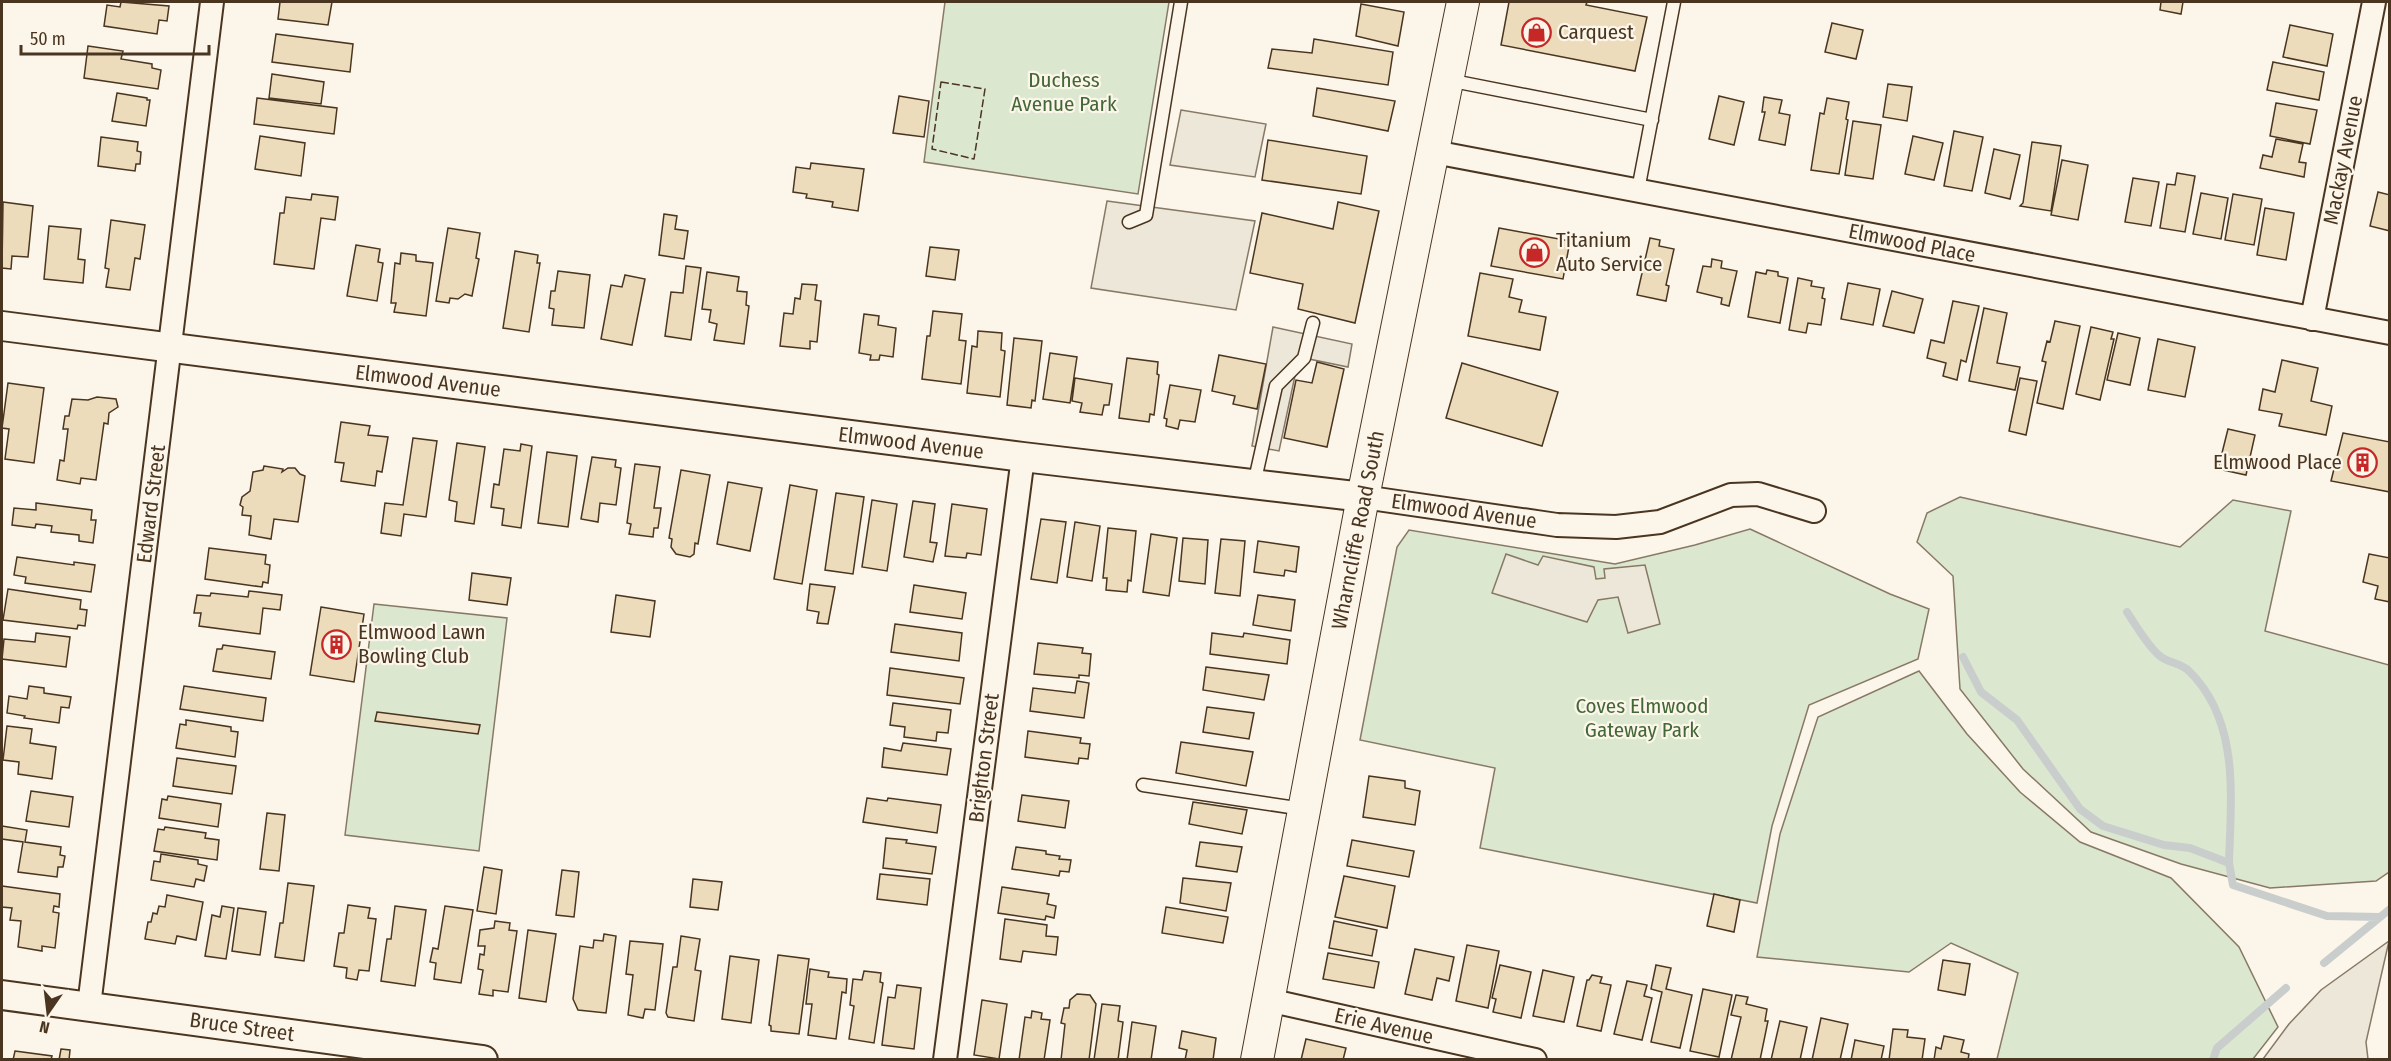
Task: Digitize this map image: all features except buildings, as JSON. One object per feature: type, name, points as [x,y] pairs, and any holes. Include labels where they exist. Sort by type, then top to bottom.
[{"type":"main road","name":"Wharncliffe Road South","points":[[1257,1059],[1363,497],[1463,2]]},
{"type":"street","name":"Edward Street","points":[[89,1006],[212,2]]},
{"type":"street","name":"Mackay Avenue","points":[[2312,320],[2374,2]]},
{"type":"street","name":"Elmwood Place","points":[[1434,152],[2390,333]]},
{"type":"street","name":"Elmwood Avenue","points":[[2,326],[1023,457],[1363,497],[1557,525],[1616,527],[1660,522],[1731,495],[1758,494],[1814,511]]},
{"type":"street","name":"Brighton Street","points":[[945,1059],[1023,457]]},
{"type":"street","name":"Bruce Street","points":[[2,995],[483,1059]]},
{"type":"street","name":"Erie Avenue","points":[[1268,1000],[1535,1059]]},
{"type":"lane","points":[[1129,222],[1146,215],[1181,2]]},
{"type":"lane","points":[[1638,190],[1674,2]]},
{"type":"lane","points":[[1448,80],[1652,120]]},
{"type":"lane","points":[[1254,484],[1276,386],[1304,358],[1313,323]]},
{"type":"lane","points":[[1143,785],[1304,809]]},
{"type":"green space","name":"Duchess Avenue Park","points":[[945,2],[1169,2],[1138,194],[924,162]]},
{"type":"green space","points":[[1960,497],[2180,547],[2233,500],[2291,511],[2265,631],[2389,665],[2389,872],[2376,881],[2270,888],[2181,864],[2091,832],[2023,769],[1960,689],[1953,576],[1917,542],[1927,513]]},
{"type":"green space","name":"Coves Elmwood Gateway Park","points":[[1750,529],[1890,594],[1929,609],[1918,659],[1809,705],[1772,826],[1757,903],[1480,848],[1495,768],[1360,740],[1397,547],[1409,530],[1615,564]]},
{"type":"green space","points":[[374,604],[507,618],[479,851],[345,835]]},
{"type":"green space","points":[[1919,671],[1967,734],[2020,792],[2080,842],[2171,878],[2239,947],[2278,1027],[2253,1059],[1997,1059],[2018,973],[1951,943],[1909,972],[1757,957],[1780,834],[1818,717]]},
{"type":"shaded area","points":[[1181,110],[1266,124],[1255,177],[1170,165]]},
{"type":"shaded area","points":[[1107,201],[1255,221],[1236,310],[1091,288]]},
{"type":"shaded area","points":[[1273,327],[1352,344],[1348,367],[1299,357],[1279,451],[1252,446]]},
{"type":"shaded area","points":[[1506,554],[1538,565],[1543,556],[1594,567],[1596,579],[1605,578],[1604,569],[1645,565],[1660,624],[1628,633],[1618,597],[1598,600],[1587,622],[1492,593]]},
{"type":"shaded area","points":[[2389,941],[2366,1042],[2368,1059],[2263,1059],[2289,1024],[2321,990]]},
{"type":"waterway","points":[[2127,612],[2142,636],[2156,652],[2189,671],[2205,691],[2217,713],[2225,736],[2229,761],[2231,786],[2229,863]]},
{"type":"waterway","points":[[1963,657],[1981,692],[2017,720],[2080,809],[2103,826],[2164,845],[2190,848],[2229,863],[2233,885],[2327,916],[2380,917]]},
{"type":"waterway","points":[[2324,963],[2390,909]]},
{"type":"waterway","points":[[2213,1060],[2217,1048],[2286,988]]},
{"type":"fence","points":[[941,82],[985,89],[974,159],[932,149],[941,82]]},
{"type":"place","name":"Carquest","points":[[1537,32]]},
{"type":"place","name":"Titanium Auto Service","points":[[1535,252]]},
{"type":"place","name":"Elmwood Place","points":[[2363,462]]},
{"type":"place","name":"Elmwood Lawn Bowling Club","points":[[337,644]]}]
